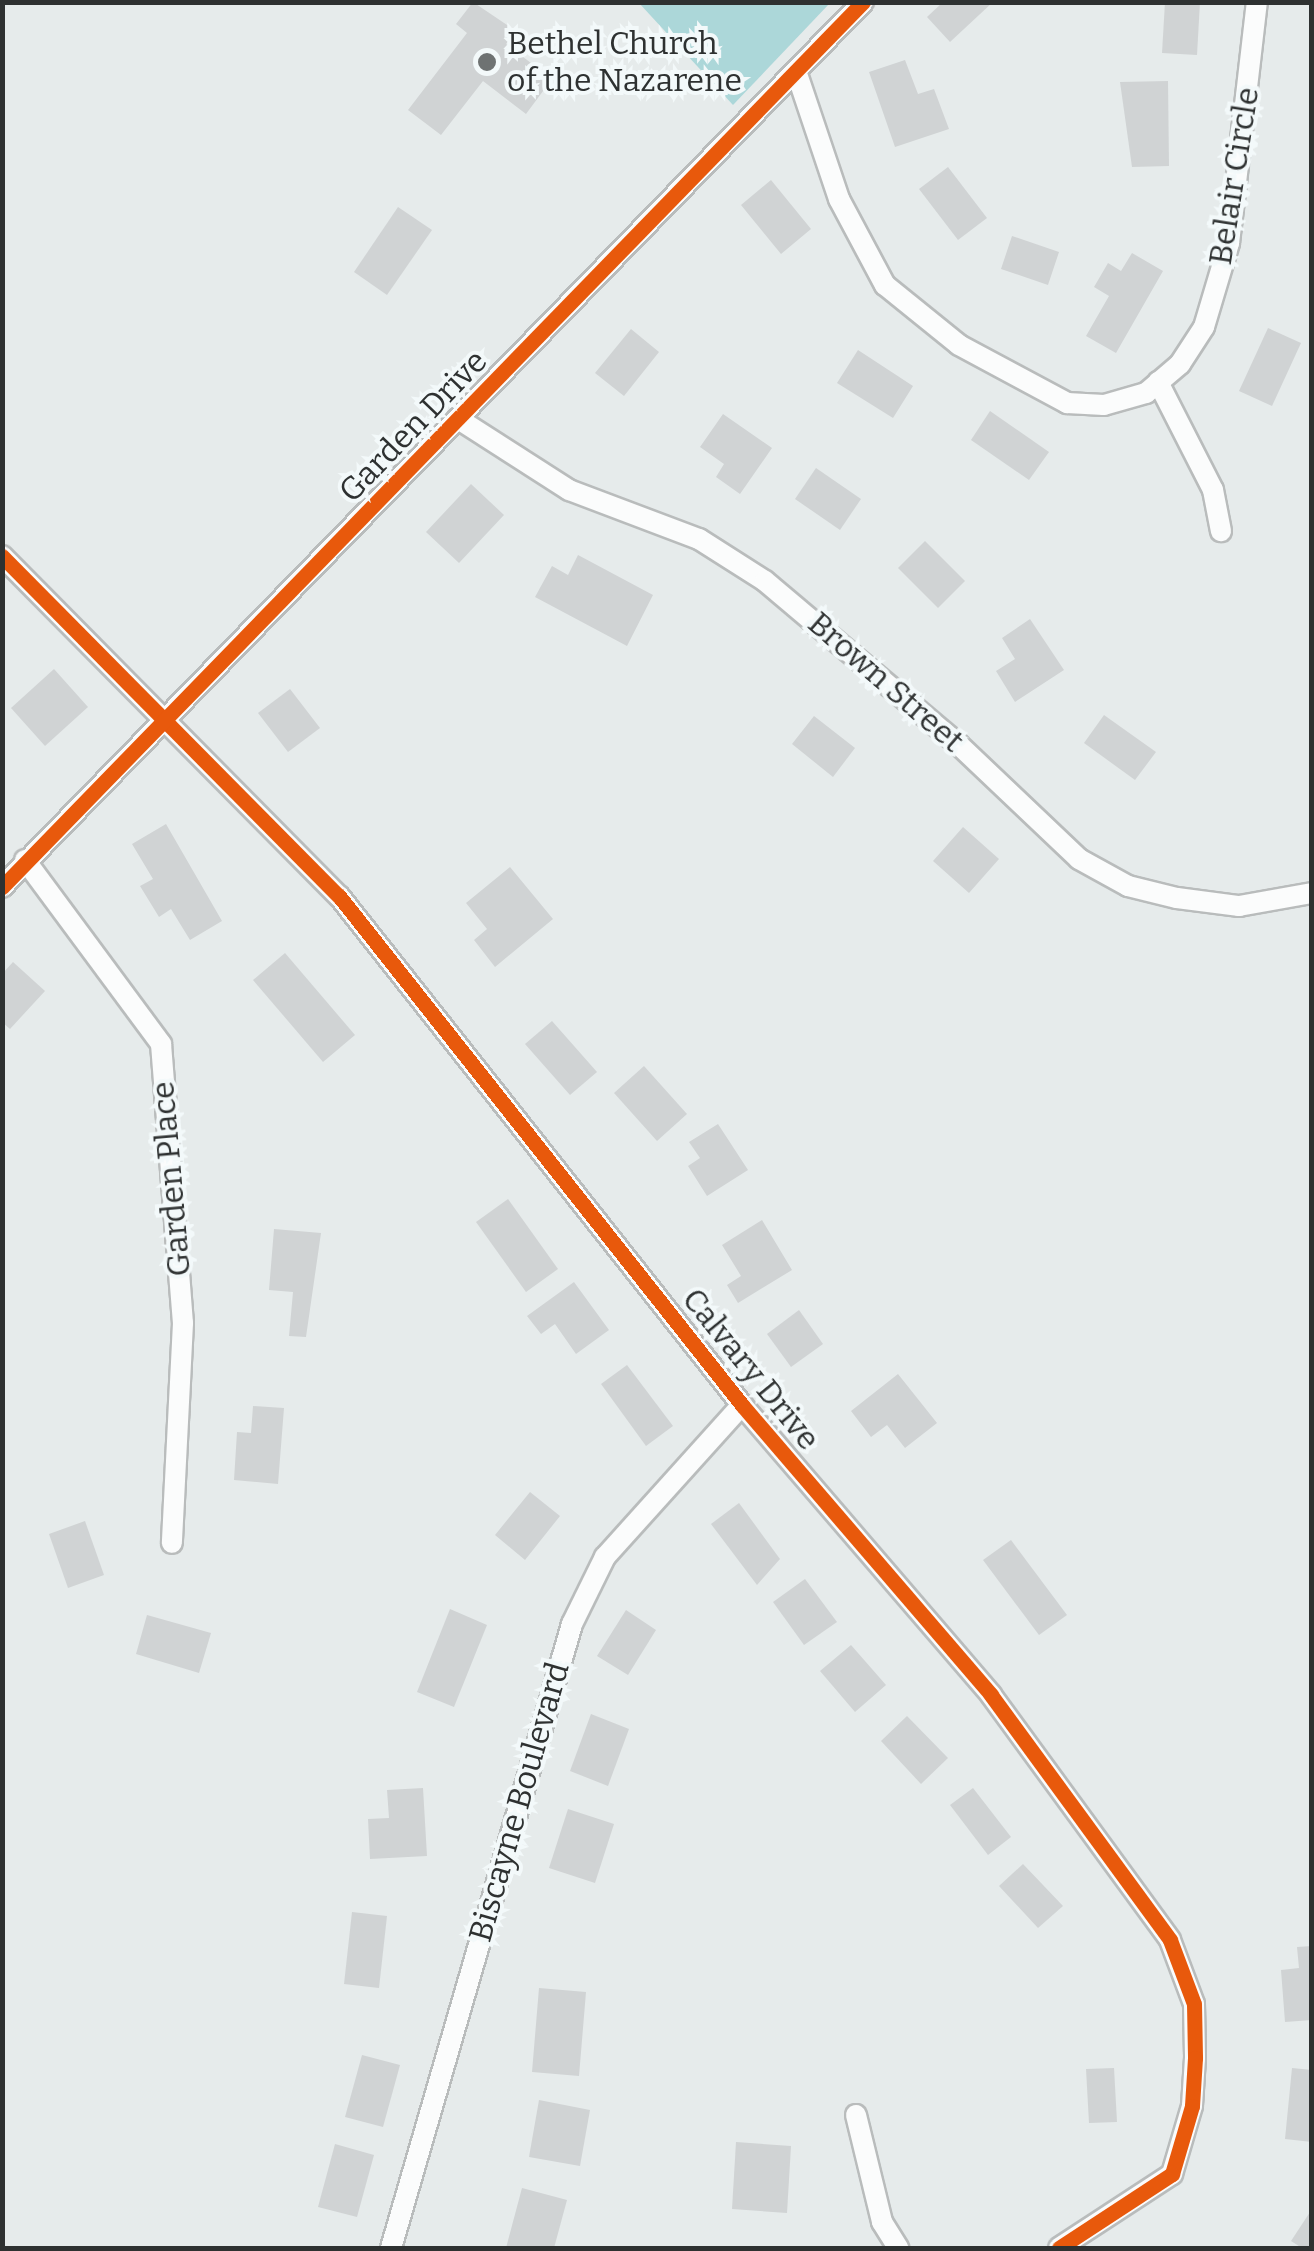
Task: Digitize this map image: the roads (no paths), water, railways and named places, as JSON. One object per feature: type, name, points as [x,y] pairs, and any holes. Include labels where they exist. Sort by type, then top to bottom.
[{"type":"street","name":"Garden Drive","points":[[2,887],[163,716],[460,420],[863,2]]},
{"type":"street","name":"Belair Circle","points":[[796,71],[861,249],[924,319],[1067,403],[1104,405],[1158,382],[1204,327],[1229,243],[1257,2]]},
{"type":"street","points":[[1158,382],[1213,490],[1221,531]]},
{"type":"street","name":"Brown Street","points":[[460,420],[537,473],[698,539],[765,581],[958,744],[1079,859],[1128,886],[1176,898],[1239,906],[1312,893]]},
{"type":"street","name":"Calvary Drive","points":[[2,556],[339,896],[742,1404],[991,1695],[1170,1940],[1194,2004],[1192,2106],[1172,2174],[1059,2248]]},
{"type":"street","name":"Garden Place","points":[[25,860],[161,1044],[183,1323],[172,1543]]},
{"type":"street","name":"Biscayne Boulevard","points":[[391,2248],[572,1624],[606,1557],[742,1404]]},
{"type":"street","points":[[856,2115],[882,2222],[898,2248]]},
{"type":"place","name":"Bethel Church of the Nazarene","points":[[487,62]]}]
